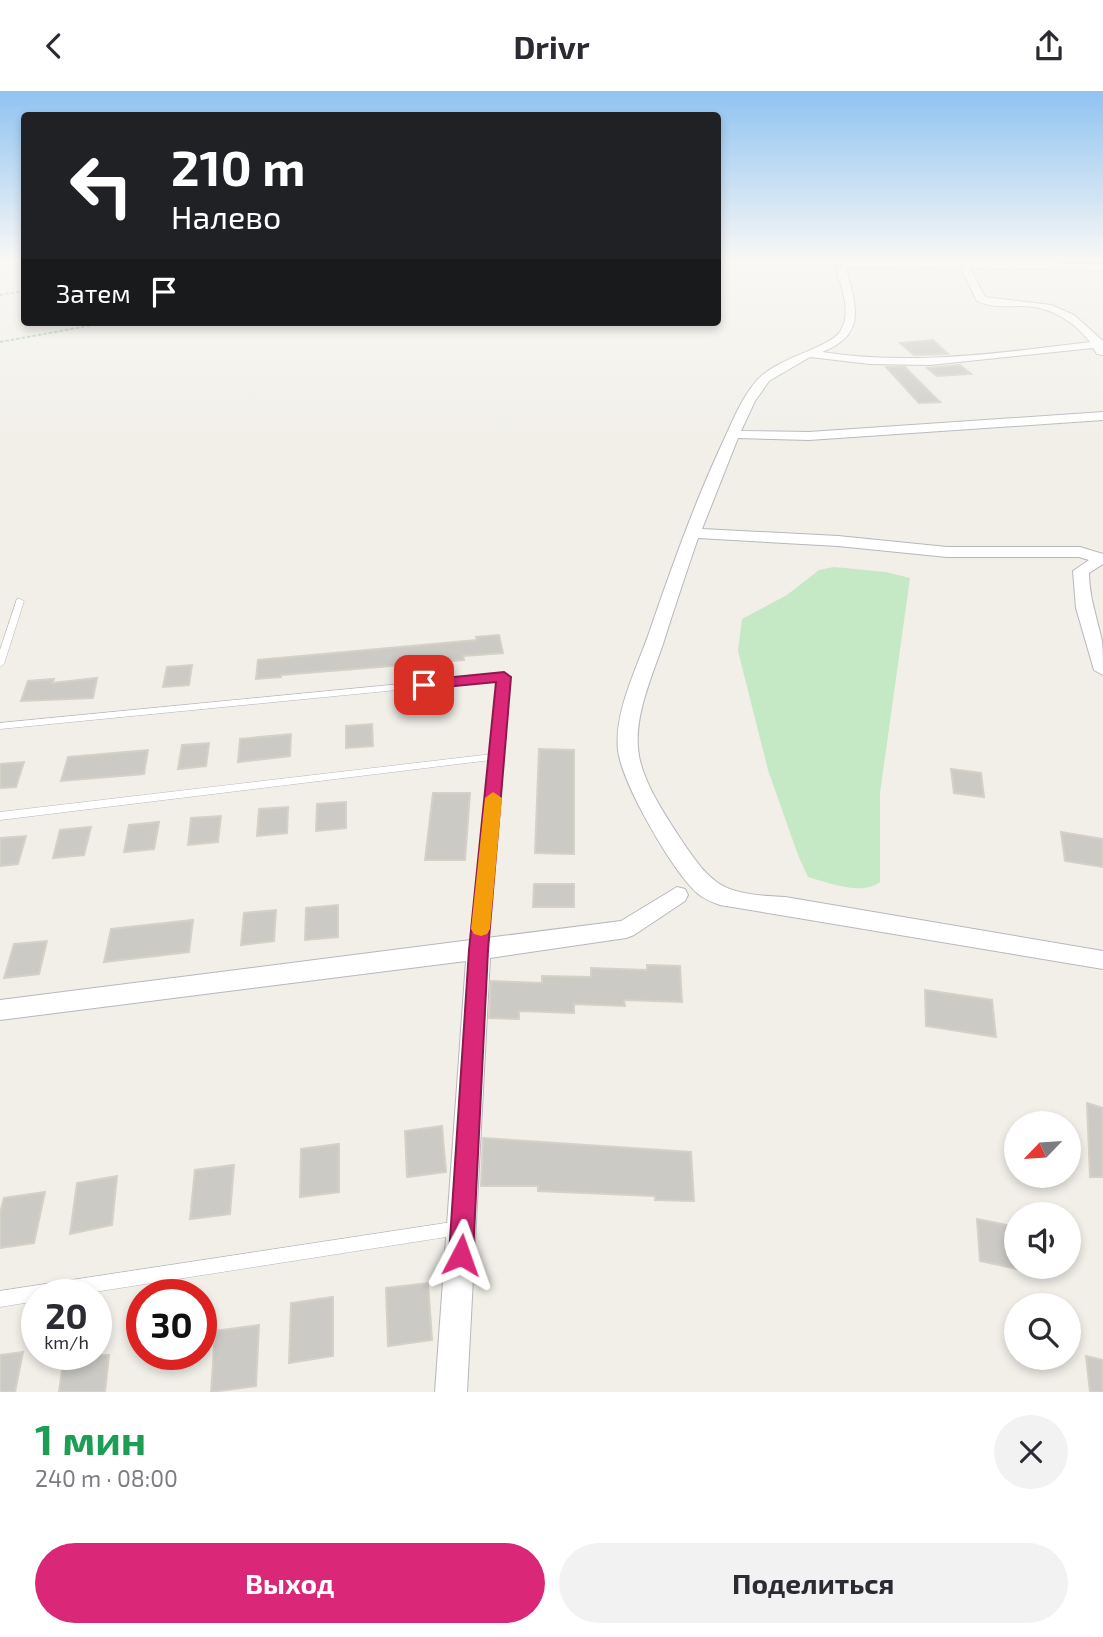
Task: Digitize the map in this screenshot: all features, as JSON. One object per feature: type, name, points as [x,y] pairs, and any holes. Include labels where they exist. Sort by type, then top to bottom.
[{"type":"street","points":[[849,322],[845,336],[834,345],[782,366],[759,384],[733,434],[692,533],[637,695],[628,750],[658,820],[698,882],[708,891],[735,903],[785,906],[1103,960]]},
{"type":"street","points":[[1075,322],[1101,348]]},
{"type":"street","points":[[810,354],[845,360],[906,361],[971,359],[1101,348]]},
{"type":"street","points":[[733,434],[760,437],[809,436],[1103,415]]},
{"type":"street","points":[[692,533],[838,541],[947,552],[1080,552],[1102,559]]},
{"type":"street","points":[[1102,559],[1081,571],[1080,578],[1081,593],[1103,670]]},
{"type":"street","points":[[0,1010],[626,929],[677,895]]},
{"type":"street","points":[[451,1392],[479,950]]},
{"type":"lane","points":[[0,664],[20,601]]},
{"type":"lane","points":[[0,726],[504,677],[479,950]]},
{"type":"lane","points":[[0,815],[498,756]]},
{"type":"lane","points":[[0,1299],[463,1227]]},
{"type":"path","points":[[0,342],[88,326]]},
{"type":"green space","points":[[834,567],[886,572],[910,578],[880,793],[880,882],[864,888],[845,887],[808,877],[768,770],[738,651],[742,619],[787,595],[819,570]]},
{"type":"building","points":[[933,340],[948,354],[914,355],[900,343]]},
{"type":"building","points":[[960,365],[971,374],[937,376],[927,368]]},
{"type":"building","points":[[886,367],[905,367],[940,402],[919,403]]},
{"type":"building","points":[[499,635],[503,653],[463,656],[464,660],[256,679],[258,660],[477,640],[476,637]]},
{"type":"building","points":[[192,665],[189,685],[163,687],[167,667]]},
{"type":"building","points":[[97,678],[93,698],[21,701],[28,681],[54,679],[52,683]]},
{"type":"building","points":[[372,724],[373,746],[346,748],[346,726]]},
{"type":"building","points":[[291,734],[290,756],[238,762],[240,739]]},
{"type":"building","points":[[209,743],[206,766],[178,769],[182,745]]},
{"type":"building","points":[[539,749],[574,750],[574,854],[535,853]]},
{"type":"building","points":[[148,750],[144,774],[61,781],[68,757]]},
{"type":"building","points":[[24,762],[16,787],[0,788],[0,764]]},
{"type":"building","points":[[951,769],[981,773],[984,797],[954,793]]},
{"type":"building","points":[[433,793],[470,793],[465,860],[425,860]]},
{"type":"building","points":[[346,802],[346,828],[316,831],[317,804]]},
{"type":"building","points":[[288,807],[287,833],[257,836],[259,809]]},
{"type":"building","points":[[221,816],[218,842],[188,845],[191,818]]},
{"type":"building","points":[[159,822],[154,849],[124,852],[129,825]]},
{"type":"building","points":[[91,827],[84,855],[53,858],[60,830]]},
{"type":"building","points":[[1061,832],[1103,839],[1103,867],[1065,861]]},
{"type":"building","points":[[26,836],[18,864],[0,866],[0,838]]},
{"type":"building","points":[[534,884],[574,884],[574,907],[533,907]]},
{"type":"building","points":[[338,905],[338,937],[305,940],[306,908]]},
{"type":"building","points":[[276,910],[274,941],[241,945],[244,913]]},
{"type":"building","points":[[193,920],[189,952],[104,962],[111,929]]},
{"type":"building","points":[[47,941],[39,974],[4,978],[14,944]]},
{"type":"building","points":[[647,965],[680,966],[682,1002],[624,1000],[625,1006],[574,1004],[574,1013],[519,1011],[519,1019],[489,1018],[491,981],[542,983],[542,976],[591,977],[591,968],[647,970]]},
{"type":"building","points":[[925,990],[992,1000],[996,1037],[926,1026]]},
{"type":"building","points":[[1087,1103],[1103,1108],[1103,1177],[1090,1177]]},
{"type":"building","points":[[442,1126],[446,1172],[407,1177],[405,1131]]},
{"type":"building","points":[[483,1138],[691,1152],[694,1201],[655,1200],[655,1196],[538,1191],[538,1186],[481,1186]]},
{"type":"building","points":[[339,1144],[339,1192],[300,1197],[301,1149]]},
{"type":"building","points":[[234,1165],[230,1214],[190,1219],[195,1170]]},
{"type":"building","points":[[117,1176],[112,1225],[70,1234],[77,1183]]},
{"type":"building","points":[[45,1192],[34,1243],[0,1248],[0,1213],[4,1198]]},
{"type":"building","points":[[977,1219],[1004,1224],[1004,1266],[980,1261]]},
{"type":"building","points":[[428,1283],[432,1340],[388,1346],[386,1288]]},
{"type":"building","points":[[333,1297],[333,1356],[289,1363],[291,1303]]},
{"type":"building","points":[[259,1325],[256,1386],[211,1392],[212,1370],[217,1370],[217,1331]]},
{"type":"building","points":[[21,1352],[15,1392],[0,1392],[0,1355]]},
{"type":"building","points":[[1086,1356],[1103,1360],[1103,1392],[1090,1392]]},
{"type":"building","points":[[62,1370],[107,1370],[105,1392],[59,1392]]},
{"type":"slow traffic","points":[[481,929],[493,798]]},
{"type":"route","points":[[424,685],[504,677],[479,950],[461,1255]]}]
